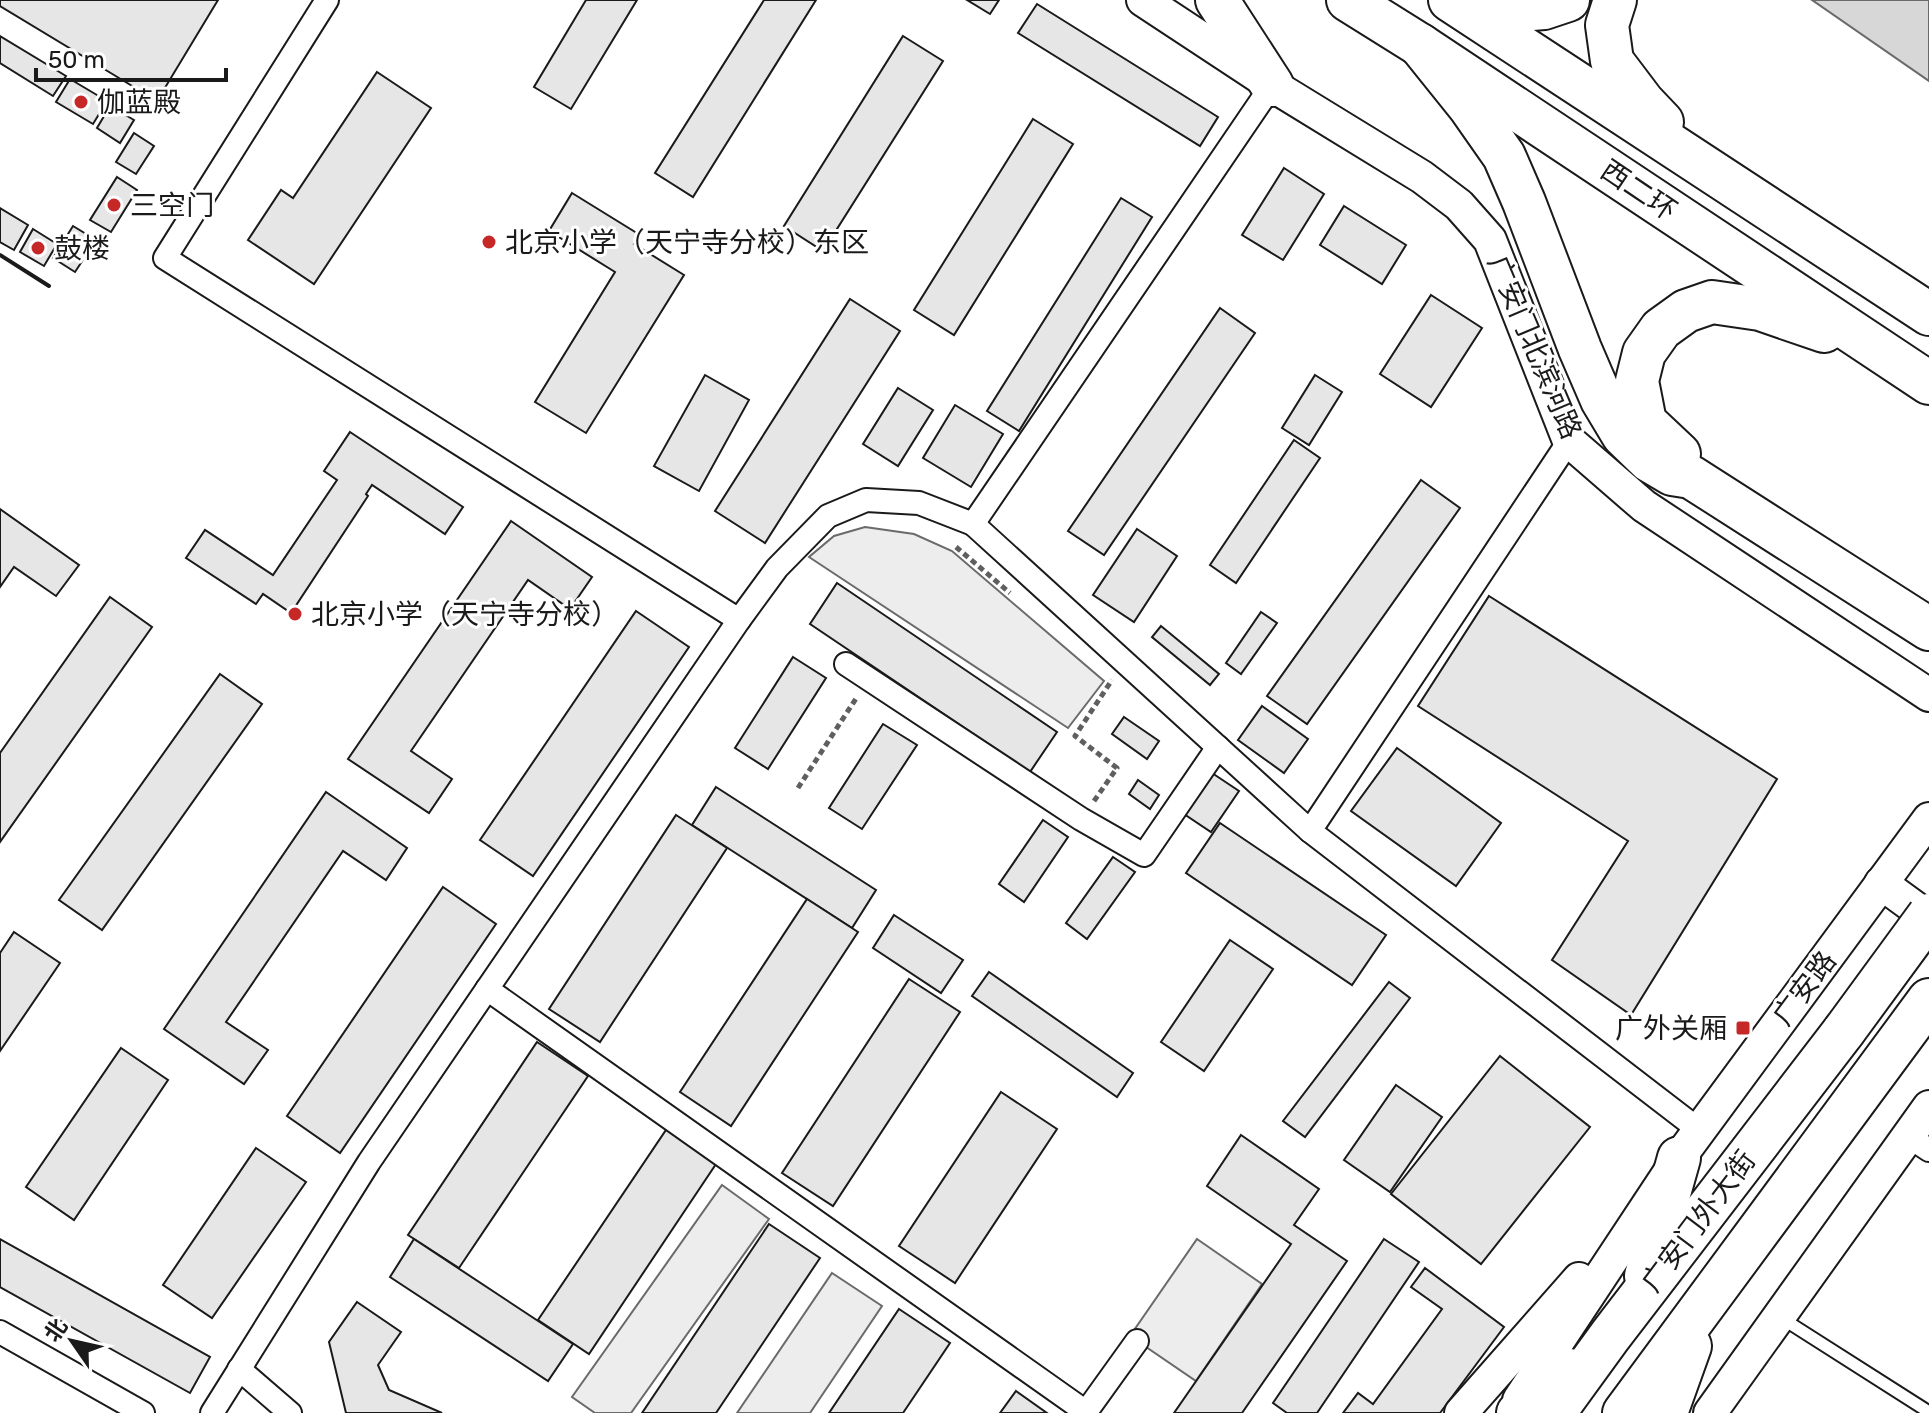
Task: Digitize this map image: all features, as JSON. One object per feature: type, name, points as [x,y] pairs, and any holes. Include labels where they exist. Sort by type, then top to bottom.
[{"type":"highway","points":[[1217,0],[1272,85]]},
{"type":"highway","name":"西二环","points":[[1348,0],[1929,383]]},
{"type":"highway","name":"西二环","points":[[1450,0],[1929,314]]},
{"type":"highway","points":[[1488,0],[1520,10],[1544,8],[1568,0]]},
{"type":"highway","points":[[1615,0],[1607,25],[1612,61],[1643,102],[1688,148],[1766,206]]},
{"type":"highway","points":[[1420,45],[1504,156],[1580,349],[1602,400],[1623,435],[1650,461],[1672,474],[1691,477],[1929,629]]},
{"type":"highway","points":[[1691,477],[1678,453],[1645,422],[1637,381],[1644,353],[1661,329],[1686,311],[1712,302],[1760,309],[1879,349]]},
{"type":"highway","name":"广安门外大街","points":[[1554,1413],[1929,917]]},
{"type":"highway","name":"广安门外大街","points":[[1624,1413],[1929,1000]]},
{"type":"highway","points":[[1641,1297],[1689,1144]]},
{"type":"highway","points":[[1666,1413],[1707,1300]]},
{"type":"highway","points":[[1518,1413],[1610,1336]]},
{"type":"street","points":[[327,0],[165,258],[739,620]]},
{"type":"street","name":"广安门北滨河路","points":[[1143,0],[1272,85],[1422,177],[1459,205],[1490,240],[1569,441],[1644,506],[1929,695]]},
{"type":"street","points":[[973,524],[1272,85]]},
{"type":"street","points":[[1310,831],[1569,441]]},
{"type":"street","points":[[212,1413],[369,1162],[739,620],[777,568],[828,516],[866,500],[919,503],[973,524],[1310,831],[1689,1144]]},
{"type":"street","points":[[846,664],[1081,819],[1144,855],[1218,747]]},
{"type":"street","name":"广安路","points":[[1689,1144],[1929,819]]},
{"type":"street","points":[[1881,883],[1929,917]]},
{"type":"street","points":[[487,989],[1086,1412],[1137,1341]]},
{"type":"street","points":[[1710,1413],[1779,1316],[1918,1143],[1929,1107]]},
{"type":"street","name":"广安门外大街","points":[[1511,1413],[1689,1144]]},
{"type":"street","points":[[1461,1413],[1655,1192]]},
{"type":"street","points":[[0,1332],[143,1413]]},
{"type":"street","points":[[239,1369],[290,1413]]},
{"type":"lane","points":[[1779,1316],[1929,1412]]},
{"type":"path","points":[[956,547],[1016,598]]},
{"type":"path","points":[[1081,819],[1117,768],[1075,736],[1113,680],[1101,670]]},
{"type":"path","points":[[798,788],[869,679]]},
{"type":"shaded area","points":[[1812,0],[1929,0],[1929,81]]},
{"type":"shaded area","points":[[865,527],[914,534],[952,551],[1104,681],[1068,728],[809,557],[834,536]]},
{"type":"shaded area","points":[[722,1185],[769,1219],[631,1413],[595,1413],[572,1397]]},
{"type":"shaded area","points":[[1197,1239],[1262,1284],[1196,1381],[1130,1336]]},
{"type":"shaded area","points":[[832,1273],[882,1306],[810,1413],[737,1413]]},
{"type":"building","points":[[0,0],[218,0],[157,101],[0,6]]},
{"type":"building","points":[[586,0],[637,0],[571,109],[534,87]]},
{"type":"building","points":[[764,0],[816,0],[693,197],[655,173]]},
{"type":"building","points":[[967,0],[999,0],[990,14]]},
{"type":"building","points":[[1037,4],[1218,117],[1200,146],[1018,33]]},
{"type":"building","points":[[0,36],[66,76],[53,96],[0,63]]},
{"type":"building","points":[[903,36],[943,61],[823,251],[784,226]]},
{"type":"building","points":[[377,72],[431,108],[314,284],[248,240],[281,190],[293,198]]},
{"type":"building","name":"伽蓝殿","points":[[70,79],[107,101],[93,124],[56,102]]},
{"type":"building","points":[[110,106],[134,120],[120,143],[97,128]]},
{"type":"building","points":[[1033,119],[1073,144],[954,335],[914,310]]},
{"type":"building","points":[[134,133],[154,146],[136,174],[116,162]]},
{"type":"building","points":[[1284,168],[1324,194],[1283,260],[1242,235]]},
{"type":"building","name":"三空门","points":[[117,177],[137,190],[111,232],[90,220]]},
{"type":"building","points":[[572,193],[640,235],[634,244],[684,275],[586,433],[535,402],[615,272],[549,231]]},
{"type":"building","points":[[1121,198],[1152,217],[1019,431],[987,411]]},
{"type":"building","points":[[1344,206],[1406,245],[1382,284],[1320,245]]},
{"type":"building","points":[[0,208],[28,225],[14,250],[0,242]]},
{"type":"building","points":[[73,226],[96,240],[75,272],[53,258]]},
{"type":"building","name":"鼓楼","points":[[33,229],[57,244],[44,266],[20,252]]},
{"type":"building","points":[[1431,295],[1482,328],[1431,407],[1380,374]]},
{"type":"building","points":[[850,299],[900,331],[765,543],[715,511]]},
{"type":"building","points":[[1220,308],[1255,333],[1104,555],[1068,531]]},
{"type":"building","points":[[705,375],[749,400],[699,491],[654,466]]},
{"type":"building","points":[[1315,375],[1342,392],[1309,445],[1282,428]]},
{"type":"building","points":[[898,388],[933,410],[898,466],[863,444]]},
{"type":"building","points":[[955,405],[1003,434],[971,487],[923,458]]},
{"type":"building","points":[[350,432],[463,507],[445,534],[372,485],[366,494],[368,496],[291,613],[263,594],[256,604],[186,558],[205,530],[273,575],[337,480],[324,471]]},
{"type":"building","points":[[1294,440],[1320,458],[1236,583],[1210,565]]},
{"type":"building","points":[[1421,480],[1460,508],[1307,724],[1267,696]]},
{"type":"building","points":[[0,509],[79,565],[56,596],[14,567],[0,587]]},
{"type":"building","points":[[511,521],[592,577],[570,609],[528,580],[411,751],[452,779],[429,813],[348,759]]},
{"type":"building","points":[[1137,529],[1177,556],[1134,622],[1093,595]]},
{"type":"building","points":[[837,583],[1057,732],[1030,772],[810,624]]},
{"type":"building","points":[[1489,596],[1777,779],[1631,1015],[1552,960],[1628,841],[1418,706]]},
{"type":"building","points":[[110,597],[152,627],[0,842],[0,753]]},
{"type":"building","points":[[636,611],[689,647],[533,876],[480,840]]},
{"type":"building","points":[[1261,612],[1277,623],[1241,674],[1226,663]]},
{"type":"building","points":[[1161,626],[1219,674],[1210,685],[1152,637]]},
{"type":"building","points":[[793,657],[826,678],[768,769],[735,748]]},
{"type":"building","points":[[220,674],[262,704],[102,930],[59,900]]},
{"type":"building","points":[[1262,706],[1308,739],[1284,773],[1238,740]]},
{"type":"building","points":[[1124,717],[1159,741],[1147,759],[1112,734]]},
{"type":"building","points":[[883,724],[917,745],[862,829],[829,808]]},
{"type":"building","points":[[1397,748],[1501,823],[1456,886],[1351,811]]},
{"type":"building","points":[[1209,771],[1239,791],[1211,832],[1181,812]]},
{"type":"building","points":[[1138,780],[1159,795],[1150,809],[1129,794]]},
{"type":"building","points":[[716,787],[876,890],[852,928],[692,825]]},
{"type":"building","points":[[326,792],[407,848],[386,880],[343,851],[226,1022],[268,1050],[244,1084],[164,1029]]},
{"type":"building","points":[[676,815],[727,848],[600,1042],[549,1009]]},
{"type":"building","points":[[1043,820],[1068,837],[1024,902],[999,884]]},
{"type":"building","points":[[1220,823],[1386,935],[1352,985],[1186,873]]},
{"type":"building","points":[[1113,857],[1135,872],[1087,939],[1066,923]]},
{"type":"building","points":[[443,887],[496,924],[340,1153],[287,1116]]},
{"type":"building","points":[[807,899],[858,932],[731,1126],[680,1092]]},
{"type":"building","points":[[894,915],[963,960],[941,993],[873,948]]},
{"type":"building","points":[[14,932],[60,963],[0,1051],[0,953]]},
{"type":"building","points":[[1230,940],[1273,969],[1204,1071],[1161,1042]]},
{"type":"building","points":[[989,972],[1133,1073],[1117,1097],[972,996]]},
{"type":"building","points":[[909,979],[960,1012],[833,1206],[782,1173]]},
{"type":"building","points":[[1389,982],[1410,998],[1305,1137],[1283,1121]]},
{"type":"building","points":[[537,1042],[588,1076],[459,1268],[408,1235]]},
{"type":"building","points":[[121,1048],[168,1080],[74,1220],[26,1187]]},
{"type":"building","points":[[1500,1056],[1590,1127],[1481,1264],[1391,1194]]},
{"type":"building","points":[[1396,1085],[1442,1117],[1390,1192],[1344,1160]]},
{"type":"building","points":[[1001,1092],[1057,1129],[955,1283],[899,1246]]},
{"type":"building","points":[[668,1127],[718,1161],[589,1354],[538,1320]]},
{"type":"building","points":[[1241,1135],[1319,1189],[1294,1225],[1347,1261],[1242,1413],[1174,1413],[1291,1244],[1207,1186]]},
{"type":"building","points":[[256,1148],[306,1182],[212,1318],[163,1285]]},
{"type":"building","points":[[769,1224],[820,1258],[716,1413],[642,1413]]},
{"type":"building","points":[[0,1239],[210,1357],[190,1393],[0,1287]]},
{"type":"building","points":[[414,1239],[573,1344],[548,1381],[390,1277]]},
{"type":"building","points":[[1384,1239],[1419,1262],[1317,1413],[1287,1413],[1273,1403]]},
{"type":"building","points":[[1425,1268],[1504,1327],[1440,1413],[1343,1413],[1358,1393],[1373,1404],[1442,1309],[1411,1287]]},
{"type":"building","points":[[357,1302],[401,1332],[378,1365],[389,1390],[442,1413],[346,1413],[329,1342]]},
{"type":"building","points":[[899,1309],[950,1343],[903,1413],[829,1413]]},
{"type":"building","points":[[1016,1391],[1047,1413],[1000,1413]]},
{"type":"wall","points":[[0,255],[49,286]]},
{"type":"place","name":"伽蓝殿","points":[[81,102]]},
{"type":"place","name":"三空门","points":[[114,205]]},
{"type":"place","name":"北京小学（天宁寺分校）东区","points":[[489,242]]},
{"type":"place","name":"鼓楼","points":[[38,248]]},
{"type":"place","name":"北京小学（天宁寺分校）","points":[[295,614]]},
{"type":"place","name":"广外关厢","points":[[1743,1028]]}]
